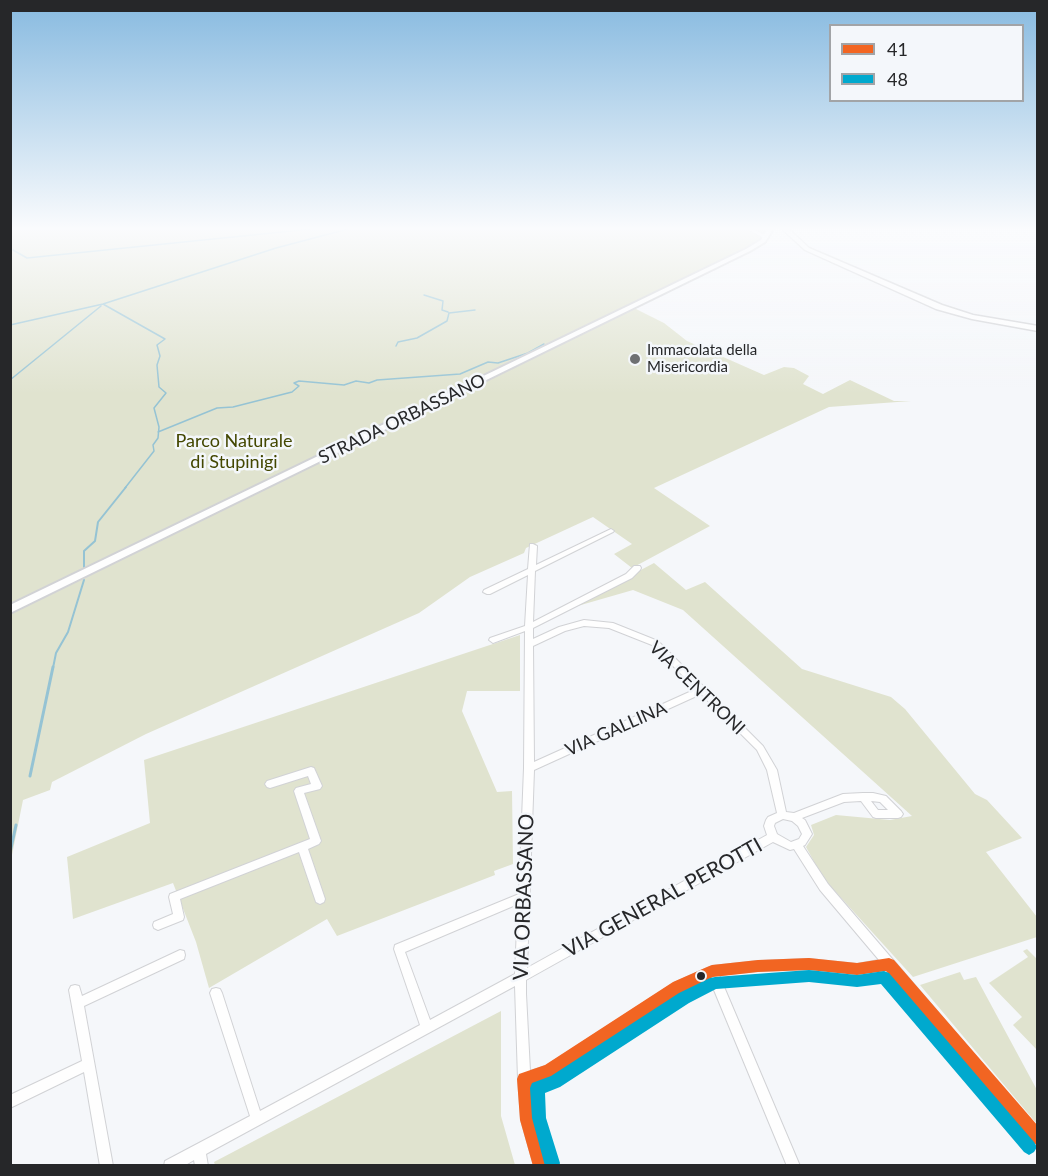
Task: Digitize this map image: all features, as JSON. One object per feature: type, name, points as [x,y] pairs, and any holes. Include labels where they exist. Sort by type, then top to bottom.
[{"type":"main road","name":"STRADA ORBASSANO","points":[[10,610],[679,284]]},
{"type":"main road","points":[[886,284],[939,307],[972,317],[1038,329]]},
{"type":"street","points":[[487,592],[611,531]]},
{"type":"street","name":"VIA ORBASSANO","points":[[533,546],[529,627],[529,768],[520,977],[527,1120],[541,1166]]},
{"type":"street","points":[[493,640],[529,627],[629,576],[637,568]]},
{"type":"street","name":"VIA CENTRONI","points":[[530,644],[562,628],[584,623],[610,625],[655,643],[760,748],[772,770],[782,815]]},
{"type":"street","name":"VIA GALLINA","points":[[529,768],[703,690]]},
{"type":"street","points":[[158,925],[179,917],[174,897],[315,841],[299,791],[317,786],[311,771],[270,784]]},
{"type":"street","points":[[794,817],[843,798],[863,797]]},
{"type":"street","points":[[782,815],[794,817],[802,823],[807,834],[797,845],[783,844],[773,837],[769,826],[771,820],[782,815]]},
{"type":"street","name":"VIA GENERAL PEROTTI","points":[[170,1166],[427,1028],[773,837]]},
{"type":"street","points":[[797,845],[824,887],[1038,1139]]},
{"type":"street","points":[[302,846],[320,899]]},
{"type":"street","points":[[427,1028],[399,949],[524,897]]},
{"type":"street","points":[[107,1166],[76,997],[180,955]]},
{"type":"street","points":[[524,1079],[549,1071],[678,987],[712,971],[810,964],[857,969],[889,964]]},
{"type":"street","points":[[712,971],[794,1166]]},
{"type":"street","points":[[216,993],[257,1119]]},
{"type":"street","points":[[10,1102],[88,1064]]},
{"type":"street","points":[[199,1151],[202,1166]]},
{"type":"green space","name":"Parco Naturale di Stupinigi","points":[[10,284],[678,284],[632,307],[664,323],[687,341],[764,375],[784,367],[794,368],[809,376],[803,384],[823,394],[850,380],[894,401],[911,401],[829,407],[654,488],[710,526],[632,568],[614,554],[632,544],[593,517],[526,548],[524,553],[470,577],[419,613],[146,734],[52,782],[50,790],[23,800],[11,860]]},
{"type":"green space","points":[[654,563],[686,590],[705,582],[802,669],[891,697],[905,709],[975,794],[987,800],[1022,838],[986,852],[1037,917],[1037,937],[913,977],[823,878],[806,847],[814,835],[811,825],[836,815],[890,820],[912,816],[683,610],[633,590],[567,609]]},
{"type":"green space","points":[[520,635],[520,691],[467,691],[462,711],[497,792],[512,791],[513,864],[494,871],[495,875],[337,936],[327,919],[209,988],[196,942],[173,883],[73,919],[67,857],[150,823],[144,760]]},
{"type":"green space","points":[[1027,949],[1037,959],[1037,1050],[1013,1025],[1022,1017],[989,983],[1028,957],[1023,951]]},
{"type":"green space","points":[[960,972],[964,980],[976,977],[1037,1090],[1037,1124],[920,985]]},
{"type":"green space","points":[[501,1011],[501,1116],[515,1165],[215,1165],[214,1162]]},
{"type":"waterway","points":[[103,304],[165,284]]},
{"type":"waterway","points":[[424,295],[443,301],[442,310],[448,312]]},
{"type":"waterway","points":[[10,325],[103,304]]},
{"type":"waterway","points":[[103,304],[165,339],[157,345],[160,356],[157,365],[159,387],[166,393],[154,408],[159,432]]},
{"type":"waterway","points":[[10,380],[101,306]]},
{"type":"waterway","points":[[396,346],[398,342],[417,338],[447,321],[449,313],[475,310]]},
{"type":"waterway","points":[[159,432],[217,408],[233,407],[292,392],[299,386],[294,383],[299,381],[344,385],[356,381],[369,383],[377,380],[460,374],[488,362],[498,363],[528,353],[544,344]]},
{"type":"waterway","points":[[125,488],[154,451],[153,445],[158,438],[159,432]]},
{"type":"waterway","points":[[84,567],[84,551],[95,541],[98,522],[126,487]]},
{"type":"waterway","points":[[53,668],[56,653],[68,632],[84,580]]},
{"type":"waterway","points":[[30,776],[53,667]]},
{"type":"waterway","points":[[10,853],[16,825]]},
{"type":"transit line","name":"41","points":[[541,1166],[527,1120],[524,1079],[549,1071],[678,987],[712,971],[758,966],[809,964],[857,969],[889,964],[1038,1138]]},
{"type":"transit line","name":"48","points":[[552,1163],[539,1118],[537,1088],[555,1082],[684,998],[715,983],[809,976],[857,981],[884,977],[1029,1147]]},
{"type":"place","name":"Immacolata della Misericordia","points":[[635,359]]}]
